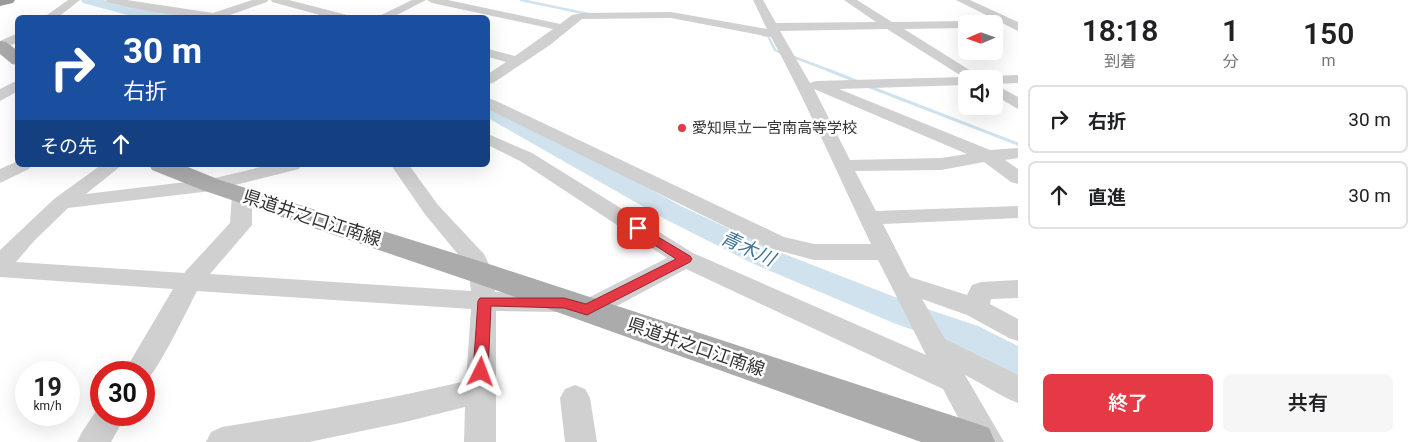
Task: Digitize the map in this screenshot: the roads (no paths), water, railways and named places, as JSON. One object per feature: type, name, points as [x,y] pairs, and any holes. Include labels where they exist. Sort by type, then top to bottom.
[{"type":"highway","points":[[0,2],[8,0]]},
{"type":"main road","points":[[0,46],[15,58]]},
{"type":"main road","name":"県道井之口江南線","points":[[166,167],[482,287],[575,306],[975,442]]},
{"type":"street","points":[[52,15],[75,0]]},
{"type":"street","points":[[111,0],[154,9],[206,15]]},
{"type":"street","points":[[218,15],[263,0]]},
{"type":"street","points":[[276,0],[335,15]]},
{"type":"street","points":[[387,15],[421,0]]},
{"type":"street","points":[[432,0],[564,28]]},
{"type":"street","points":[[849,0],[962,70]]},
{"type":"street","points":[[961,0],[1015,24]]},
{"type":"street","points":[[488,12],[505,4]]},
{"type":"street","points":[[663,14],[676,6]]},
{"type":"street","points":[[490,79],[564,28],[576,17],[605,10],[890,25],[958,24]]},
{"type":"street","points":[[764,19],[810,85],[842,166],[935,348],[988,442]]},
{"type":"street","points":[[0,46],[15,38]]},
{"type":"street","points":[[490,54],[517,61]]},
{"type":"street","points":[[1003,80],[1018,80]]},
{"type":"street","points":[[810,85],[958,81]]},
{"type":"street","points":[[810,85],[988,156],[1018,178]]},
{"type":"street","points":[[0,96],[15,86]]},
{"type":"street","points":[[1005,94],[1018,104]]},
{"type":"street","points":[[490,104],[777,243],[814,252],[886,252]]},
{"type":"street","points":[[490,140],[526,157],[685,259],[952,380]]},
{"type":"street","points":[[842,166],[941,164],[1018,153]]},
{"type":"street","points":[[0,177],[18,167]]},
{"type":"street","points":[[0,265],[26,236],[61,203],[110,167]]},
{"type":"street","points":[[61,203],[211,185],[284,167]]},
{"type":"street","points":[[401,167],[431,209],[476,260],[482,287],[480,442]]},
{"type":"street","points":[[144,361],[190,281],[240,225],[242,195]]},
{"type":"street","points":[[869,218],[1018,212]]},
{"type":"street","points":[[575,306],[685,259]]},
{"type":"street","points":[[0,269],[190,281],[482,287]]},
{"type":"street","points":[[902,283],[976,308],[1018,331]]},
{"type":"street","points":[[976,308],[981,291],[1018,289]]},
{"type":"street","points":[[935,348],[1018,390]]},
{"type":"street","points":[[222,442],[405,410],[480,390]]},
{"type":"street","points":[[575,398],[581,442]]},
{"type":"street","points":[[93,442],[103,426]]},
{"type":"waterway","name":"青木川","points":[[88,0],[152,15]]},
{"type":"waterway","points":[[521,0],[588,14]]},
{"type":"waterway","points":[[763,35],[768,36],[775,50],[783,54]]},
{"type":"waterway","points":[[791,56],[831,71]]},
{"type":"waterway","points":[[828,70],[856,81]]},
{"type":"waterway","points":[[870,87],[1018,144]]},
{"type":"waterway","name":"青木川","points":[[490,112],[674,213],[764,257],[907,315],[966,335],[1018,362]]},
{"type":"place","name":"愛知県立一宮南高等学校","points":[[682,128]]}]
